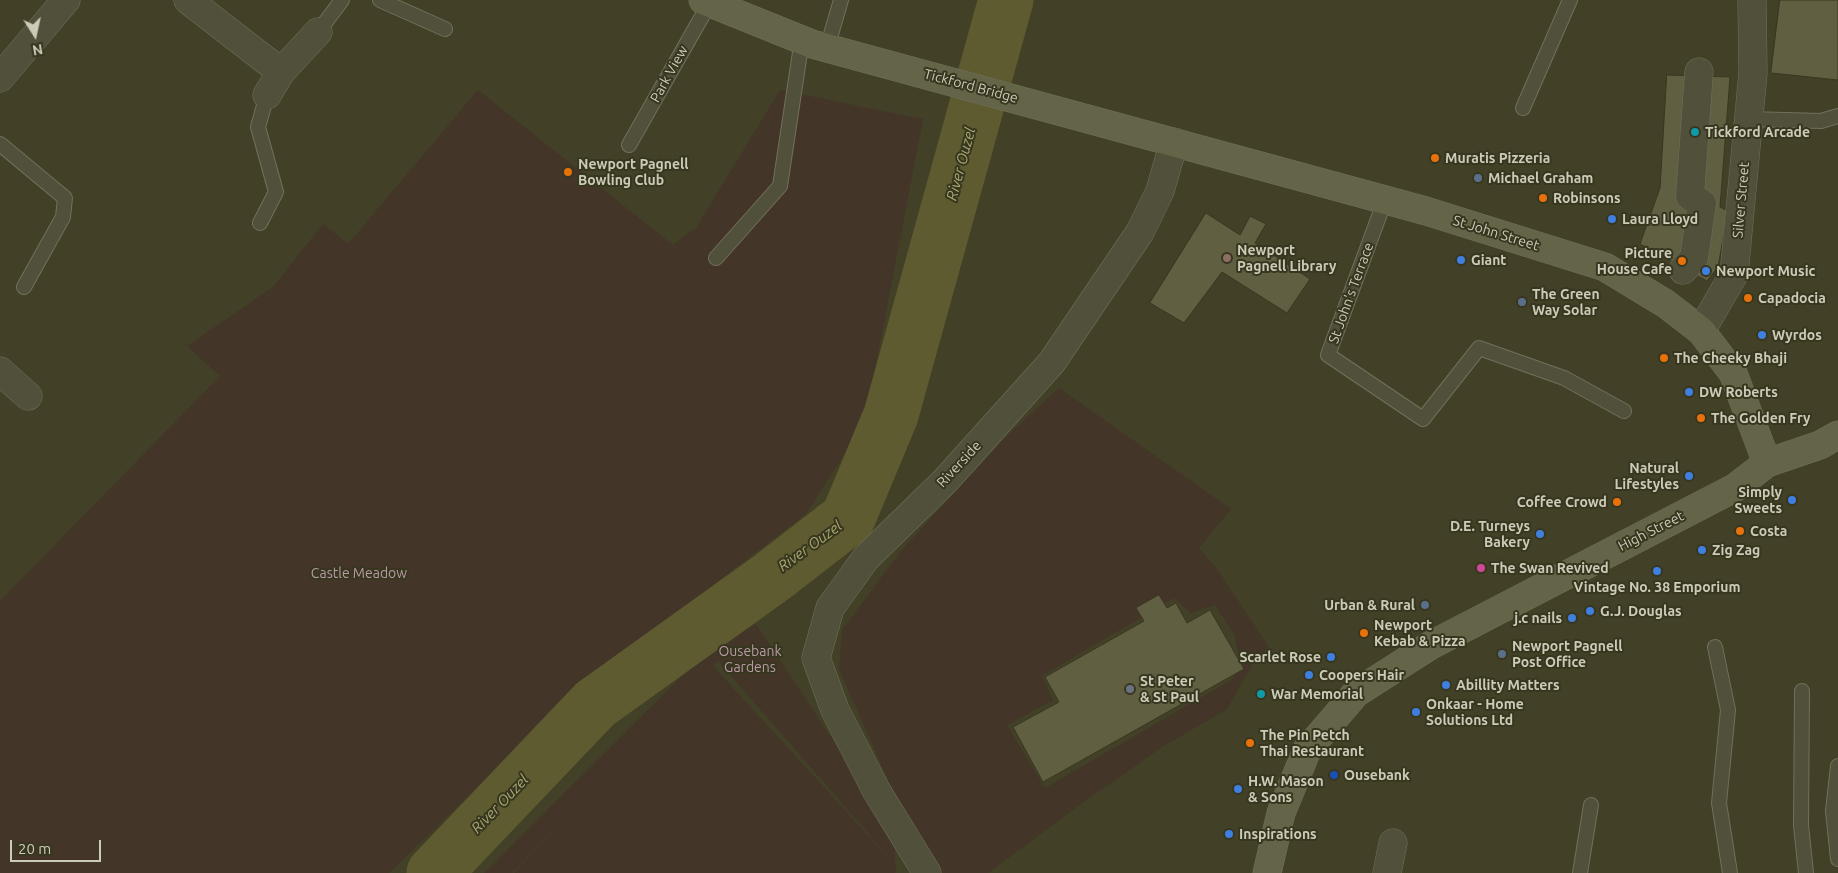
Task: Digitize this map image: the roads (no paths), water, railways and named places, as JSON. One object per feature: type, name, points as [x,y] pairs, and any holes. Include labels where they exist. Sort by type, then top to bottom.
[{"type":"main road","name":"Tickford Bridge","points":[[706,2],[814,44],[1131,129]]},
{"type":"main road","name":"St John Street","points":[[1131,129],[1384,200],[1605,266],[1666,304],[1701,331],[1733,373],[1766,463]]},
{"type":"main road","name":"High Street","points":[[1267,873],[1281,813],[1307,750],[1356,693],[1431,645],[1736,487],[1766,463],[1820,445],[1838,435]]},
{"type":"street","points":[[0,78],[66,0]]},
{"type":"street","points":[[188,0],[281,72]]},
{"type":"street","name":"Silver Street","points":[[1701,331],[1734,274],[1753,72],[1752,0]]},
{"type":"street","points":[[267,95],[281,72],[318,32]]},
{"type":"street","points":[[1683,270],[1694,258],[1702,204],[1690,196],[1699,72]]},
{"type":"street","name":"Riverside","points":[[927,873],[876,790],[834,710],[816,658],[830,608],[866,558],[945,481],[1052,362],[1140,232],[1160,191],[1174,142]]},
{"type":"street","points":[[0,371],[28,396]]},
{"type":"street","points":[[1387,873],[1393,843]]},
{"type":"lane","points":[[318,32],[342,0]]},
{"type":"lane","points":[[380,0],[445,28]]},
{"type":"lane","points":[[716,258],[780,186],[814,44],[841,0]]},
{"type":"lane","points":[[1523,108],[1570,0]]},
{"type":"lane","name":"Park View","points":[[629,145],[706,2]]},
{"type":"lane","points":[[260,223],[276,192],[258,127],[267,95]]},
{"type":"lane","points":[[1748,119],[1821,121],[1838,116]]},
{"type":"lane","points":[[0,144],[64,198],[63,217],[24,287]]},
{"type":"lane","name":"St John's Terrace","points":[[1384,200],[1328,355],[1423,419],[1479,348],[1564,378],[1624,411]]},
{"type":"lane","points":[[1715,647],[1728,710],[1719,803],[1730,873]]},
{"type":"lane","points":[[1802,691],[1802,824],[1806,873]]},
{"type":"lane","points":[[1838,766],[1833,811],[1838,859]]},
{"type":"lane","points":[[1580,873],[1591,805]]},
{"type":"waterway","name":"River Ouzel","points":[[434,873],[595,704],[772,577],[848,518],[891,415],[1006,0]]},
{"type":"place","name":"Tickford Arcade","points":[[1695,132]]},
{"type":"place","name":"Muratis Pizzeria","points":[[1435,158]]},
{"type":"place","name":"Newport Pagnell Bowling Club","points":[[568,172]]},
{"type":"place","name":"Michael Graham","points":[[1478,178]]},
{"type":"place","name":"Robinsons","points":[[1543,198]]},
{"type":"place","name":"Laura Lloyd","points":[[1612,219]]},
{"type":"place","name":"Newport Pagnell Library","points":[[1227,258]]},
{"type":"place","name":"Giant","points":[[1461,260]]},
{"type":"place","name":"Picture House Cafe","points":[[1682,261]]},
{"type":"place","name":"Newport Music","points":[[1706,271]]},
{"type":"place","name":"Capadocia","points":[[1748,298]]},
{"type":"place","name":"The Green Way Solar","points":[[1522,302]]},
{"type":"place","name":"Wyrdos","points":[[1762,335]]},
{"type":"place","name":"The Cheeky Bhaji","points":[[1664,358]]},
{"type":"place","name":"DW Roberts","points":[[1689,392]]},
{"type":"place","name":"The Golden Fry","points":[[1701,418]]},
{"type":"place","name":"Natural Lifestyles","points":[[1689,476]]},
{"type":"place","name":"Simply Sweets","points":[[1792,500]]},
{"type":"place","name":"Coffee Crowd","points":[[1617,502]]},
{"type":"place","name":"Costa","points":[[1740,531]]},
{"type":"place","name":"D.E. Turneys Bakery","points":[[1540,534]]},
{"type":"place","name":"Zig Zag","points":[[1702,550]]},
{"type":"place","name":"The Swan Revived","points":[[1481,568]]},
{"type":"place","name":"Vintage No. 38 Emporium","points":[[1657,571]]},
{"type":"place","name":"Urban & Rural","points":[[1425,605]]},
{"type":"place","name":"G.J. Douglas","points":[[1590,611]]},
{"type":"place","name":"j.c nails","points":[[1572,618]]},
{"type":"place","name":"Newport Kebab & Pizza","points":[[1364,633]]},
{"type":"place","name":"Newport Pagnell Post Office","points":[[1502,654]]},
{"type":"place","name":"Scarlet Rose","points":[[1331,657]]},
{"type":"place","name":"Coopers Hair","points":[[1309,675]]},
{"type":"place","name":"Abillity Matters","points":[[1446,685]]},
{"type":"place","name":"St Peter & St Paul","points":[[1130,689]]},
{"type":"place","name":"War Memorial","points":[[1261,694]]},
{"type":"place","name":"Onkaar - Home Solutions Ltd","points":[[1416,712]]},
{"type":"place","name":"The Pin Petch Thai Restaurant","points":[[1250,743]]},
{"type":"place","name":"Ousebank","points":[[1334,775]]},
{"type":"place","name":"H.W. Mason & Sons","points":[[1238,789]]},
{"type":"place","name":"Inspirations","points":[[1229,834]]},
{"type":"park label","name":"Castle Meadow","points":[[359,573]]},
{"type":"park label","name":"Ousebank Gardens","points":[[750,660]]}]
